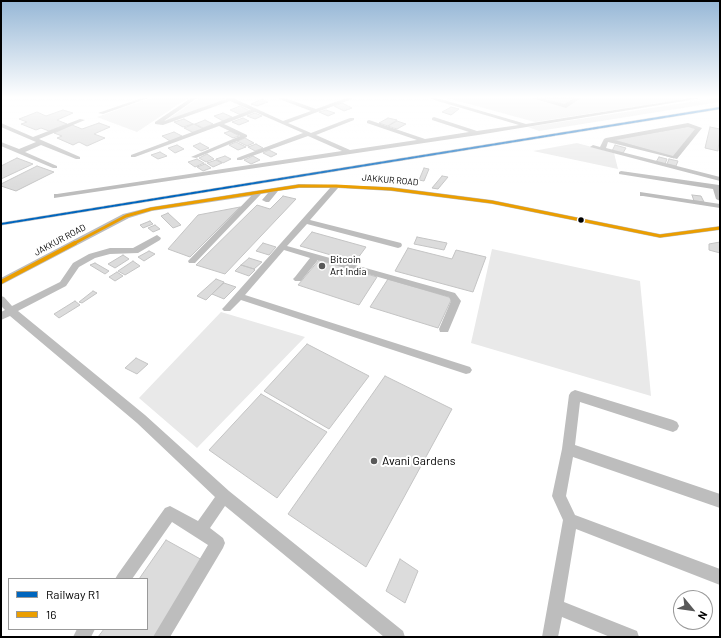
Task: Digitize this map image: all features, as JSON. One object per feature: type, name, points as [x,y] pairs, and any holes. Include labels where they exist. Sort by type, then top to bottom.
[{"type":"street","points":[[7,128],[78,158]]},
{"type":"street","points":[[33,139],[62,128]]},
{"type":"street","points":[[133,156],[209,128]]},
{"type":"street","points":[[227,128],[251,139]]},
{"type":"street","points":[[295,128],[347,152]]},
{"type":"street","points":[[239,159],[327,128]]},
{"type":"street","points":[[386,128],[424,141]]},
{"type":"street","points":[[462,128],[478,133]]},
{"type":"street","points":[[57,196],[510,128]]},
{"type":"street","points":[[606,140],[678,128]]},
{"type":"street","points":[[606,140],[675,158],[699,128],[698,128]]},
{"type":"street","points":[[194,157],[245,136]]},
{"type":"street","points":[[602,149],[606,140]]},
{"type":"street","points":[[19,152],[42,142]]},
{"type":"street","points":[[1,144],[55,167]]},
{"type":"street","points":[[593,147],[720,179]]},
{"type":"street","points":[[621,173],[716,187],[720,198]]},
{"type":"street","name":"JAKKUR ROAD","points":[[1,282],[126,216],[151,209],[299,186],[336,186],[391,189],[492,202],[660,236],[720,228]]},
{"type":"street","points":[[227,309],[336,186]]},
{"type":"street","points":[[266,200],[276,189]]},
{"type":"street","points":[[192,261],[259,192]]},
{"type":"street","points":[[643,194],[720,206]]},
{"type":"street","points":[[305,221],[398,245]]},
{"type":"street","points":[[6,314],[63,284],[76,265],[92,256],[110,251],[135,251],[157,238]]},
{"type":"street","points":[[282,248],[316,257],[380,278],[452,295],[456,301],[444,329]]},
{"type":"street","points":[[298,279],[316,257]]},
{"type":"street","points":[[239,296],[466,370]]},
{"type":"street","points":[[1,299],[6,314],[141,420],[224,496],[397,637]]},
{"type":"street","points":[[550,637],[570,520],[559,496],[568,449],[575,395],[673,426]]},
{"type":"street","points":[[568,449],[720,501]]},
{"type":"street","points":[[200,530],[224,496]]},
{"type":"street","points":[[124,578],[170,513],[200,530],[218,543],[161,637]]},
{"type":"street","points":[[570,520],[720,576]]},
{"type":"street","points":[[556,607],[631,637]]},
{"type":"shaded area","points":[[126,128],[143,128],[137,132]]},
{"type":"shaded area","points":[[530,128],[559,128],[539,131]]},
{"type":"shaded area","points":[[577,143],[614,153],[618,169],[533,151]]},
{"type":"shaded area","points":[[492,249],[640,281],[651,396],[471,343]]},
{"type":"shaded area","points":[[221,312],[305,337],[197,448],[139,398]]},
{"type":"building","points":[[30,128],[57,128],[49,131],[41,128],[36,130]]},
{"type":"building","points":[[66,128],[82,129],[108,128],[94,134],[105,138],[87,146],[79,142],[73,145],[57,138],[62,136],[54,133]]},
{"type":"building","points":[[184,128],[201,128],[203,129],[194,133]]},
{"type":"building","points":[[680,128],[697,128],[674,158],[614,140]]},
{"type":"building","points":[[710,128],[720,129],[718,151],[705,148]]},
{"type":"building","points":[[230,131],[239,136],[233,138],[224,133]]},
{"type":"building","points":[[174,132],[182,136],[170,141],[162,136]]},
{"type":"building","points":[[245,138],[254,143],[247,146],[237,141]]},
{"type":"building","points":[[236,142],[246,147],[238,150],[229,145]]},
{"type":"building","points":[[200,143],[209,148],[201,151],[193,146]]},
{"type":"building","points":[[256,144],[263,148],[255,151],[248,147]]},
{"type":"building","points":[[177,145],[184,149],[175,153],[168,148]]},
{"type":"building","points":[[615,145],[626,148],[623,153],[612,151]]},
{"type":"building","points":[[269,150],[277,154],[271,157],[263,153]]},
{"type":"building","points":[[160,152],[167,156],[158,159],[151,155]]},
{"type":"building","points":[[207,154],[214,159],[206,162],[199,158]]},
{"type":"building","points":[[225,156],[231,159],[223,163],[216,159]]},
{"type":"building","points":[[253,156],[260,160],[251,164],[244,160]]},
{"type":"building","points":[[659,157],[667,159],[665,164],[656,162]]},
{"type":"building","points":[[17,158],[33,164],[1,179],[1,166]]},
{"type":"building","points":[[197,159],[204,163],[195,167],[188,162]]},
{"type":"building","points":[[669,159],[678,161],[676,166],[667,164]]},
{"type":"building","points":[[216,160],[222,163],[213,167],[207,163]]},
{"type":"building","points":[[205,164],[211,168],[203,171],[197,167]]},
{"type":"building","points":[[37,166],[54,172],[16,191],[1,186],[1,184]]},
{"type":"building","points":[[424,168],[429,169],[424,181],[419,180]]},
{"type":"building","points":[[442,176],[448,177],[438,189],[432,188]]},
{"type":"building","points":[[692,195],[701,196],[704,202],[694,201]]},
{"type":"building","points":[[283,196],[296,199],[225,274],[196,265],[257,205],[270,209]]},
{"type":"building","points":[[240,207],[190,257],[168,249],[198,215]]},
{"type":"building","points":[[168,213],[181,225],[173,228],[161,216]]},
{"type":"building","points":[[150,221],[153,224],[143,228],[140,225]]},
{"type":"building","points":[[155,225],[160,229],[153,232],[148,228]]},
{"type":"building","points":[[312,232],[366,247],[355,262],[300,246]]},
{"type":"building","points":[[417,237],[447,243],[444,250],[414,244]]},
{"type":"building","points":[[720,242],[720,253],[709,250],[709,244]]},
{"type":"building","points":[[263,243],[276,247],[269,255],[256,251]]},
{"type":"building","points":[[408,248],[452,259],[456,250],[486,257],[473,292],[395,271]]},
{"type":"building","points":[[149,251],[155,254],[144,261],[138,257]]},
{"type":"building","points":[[123,255],[129,259],[115,268],[108,264]]},
{"type":"building","points":[[249,258],[262,262],[254,269],[241,265]]},
{"type":"building","points":[[319,260],[377,277],[359,305],[298,285]]},
{"type":"building","points":[[133,261],[140,266],[125,275],[118,271]]},
{"type":"building","points":[[95,263],[109,271],[105,274],[90,265]]},
{"type":"building","points":[[241,265],[255,270],[249,276],[235,271]]},
{"type":"building","points":[[117,272],[123,276],[115,281],[109,277]]},
{"type":"building","points":[[216,279],[224,282],[206,300],[197,296]]},
{"type":"building","points":[[388,279],[452,298],[438,328],[370,307]]},
{"type":"building","points":[[224,283],[236,287],[224,299],[212,294]]},
{"type":"building","points":[[93,291],[97,293],[82,303],[79,302]]},
{"type":"building","points":[[75,301],[80,305],[59,318],[54,314]]},
{"type":"building","points":[[307,344],[369,376],[329,429],[264,391]]},
{"type":"building","points":[[136,358],[148,364],[137,374],[125,368]]},
{"type":"building","name":"Avani Gardens","points":[[385,376],[452,409],[366,567],[288,514]]},
{"type":"building","points":[[261,394],[327,432],[277,498],[209,450]]},
{"type":"building","points":[[166,540],[204,561],[157,637],[98,637],[103,630],[148,630],[148,578],[140,578]]},
{"type":"building","points":[[400,559],[418,571],[405,603],[386,591]]},
{"type":"railway","points":[[1,224],[597,128]]},
{"type":"rail line","name":"R1","points":[[1,224],[597,128]]},
{"type":"transit line","name":"16","points":[[1,282],[126,216],[151,209],[299,186],[336,186],[391,189],[492,202],[660,236],[720,228]]},
{"type":"place","name":"Bitcoin Art India","points":[[322,266]]},
{"type":"place","name":"Avani Gardens","points":[[374,461]]}]
